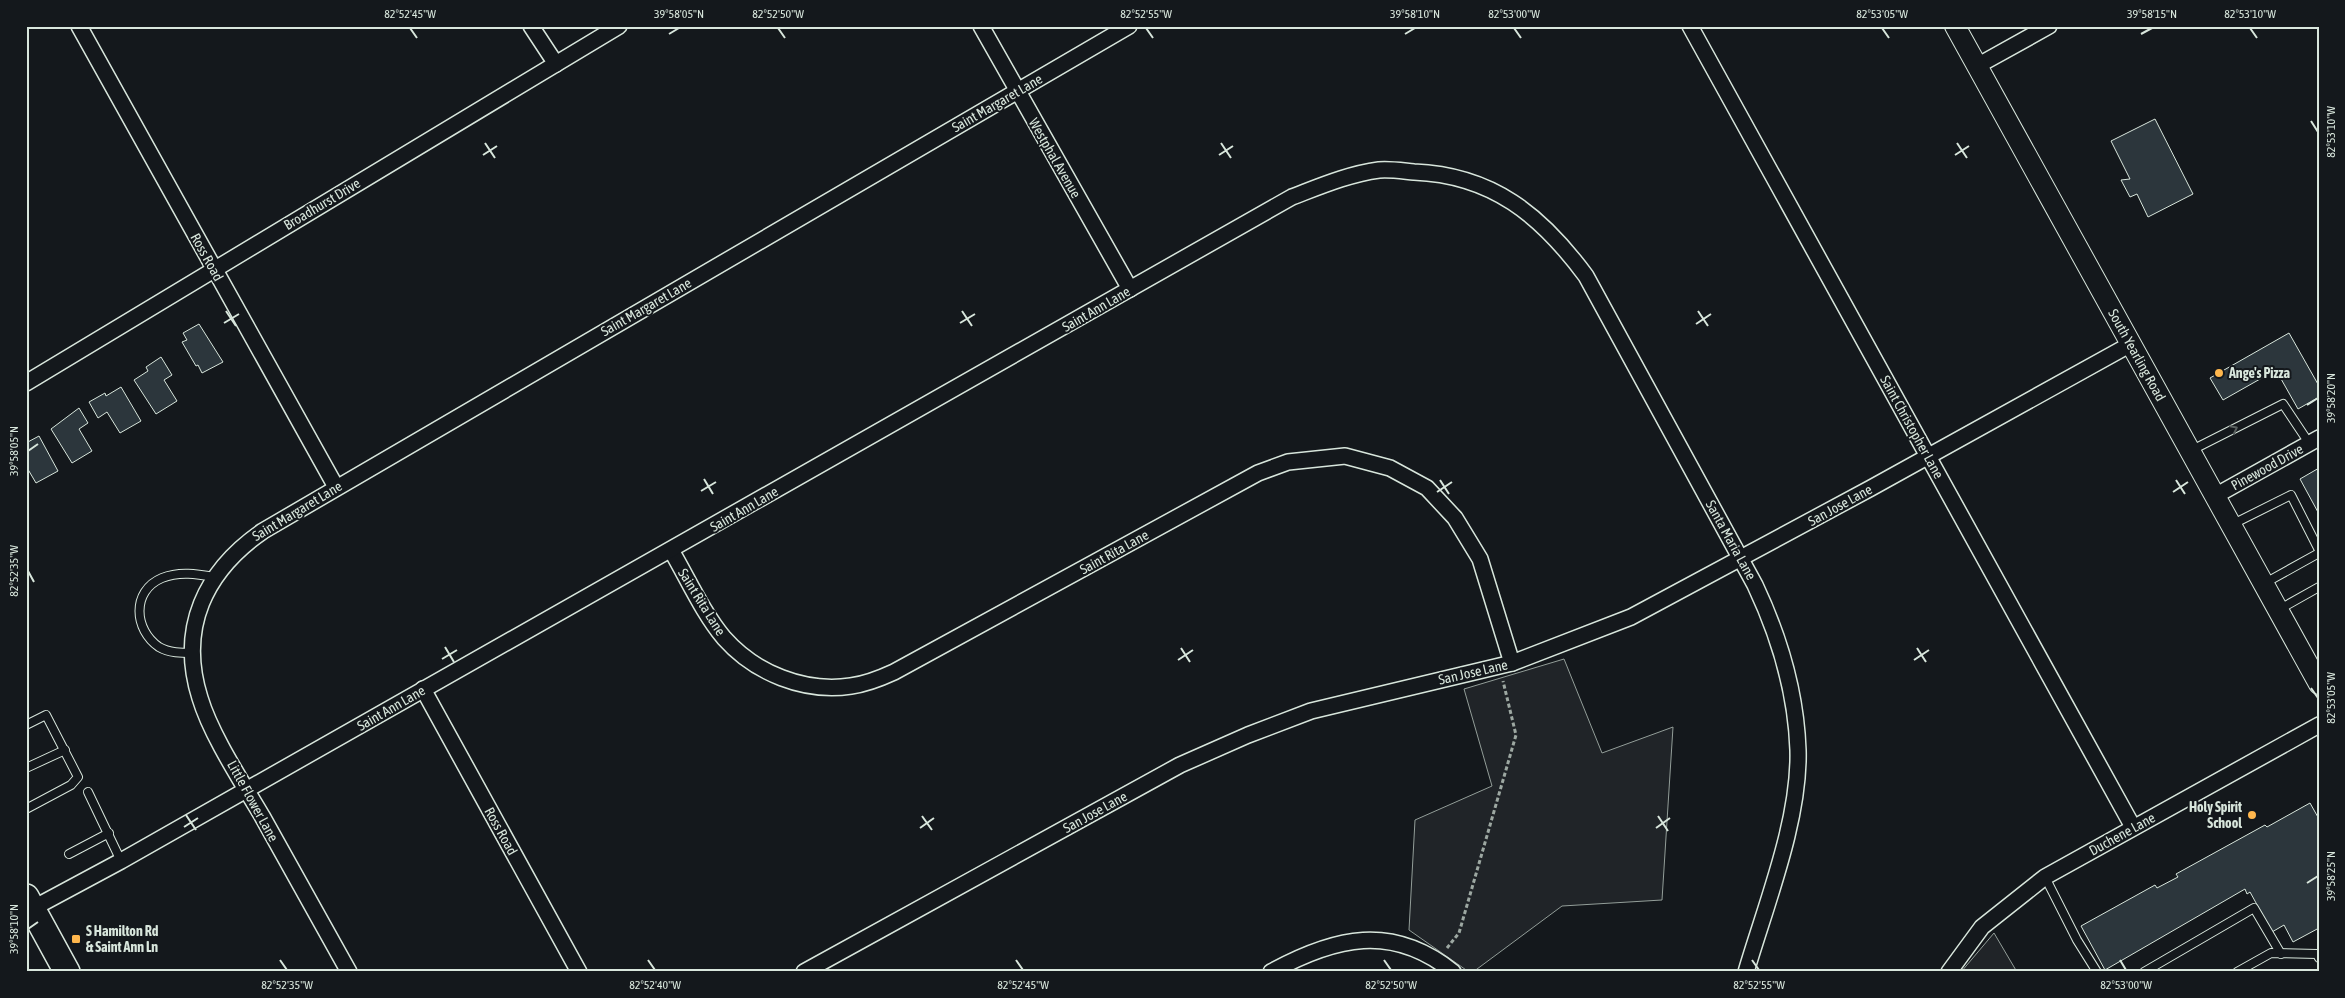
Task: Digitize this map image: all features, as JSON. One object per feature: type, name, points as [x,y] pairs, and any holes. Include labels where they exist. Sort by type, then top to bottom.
[{"type":"main road","points":[[28,906],[67,972]]},
{"type":"street","name":"Ross Road","points":[[79,26],[336,487]]},
{"type":"street","points":[[531,26],[556,64]]},
{"type":"street","name":"Broadhurst Drive","points":[[26,383],[619,26]]},
{"type":"street","name":"Westphal Avenue","points":[[981,26],[1130,289]]},
{"type":"street","name":"Saint Margaret Lane","points":[[195,620],[215,577],[236,551],[250,540],[336,487],[1129,26]]},
{"type":"street","name":"Saint Christopher Lane","points":[[1690,26],[2133,828]]},
{"type":"street","name":"South Yearling Road","points":[[1956,26],[2319,684]]},
{"type":"street","points":[[1977,66],[2049,26]]},
{"type":"street","name":"Saint Ann Lane","points":[[28,906],[121,861],[1292,197],[1337,179],[1380,170],[1427,172],[1472,181]]},
{"type":"street","name":"Santa Maria Lane","points":[[1472,181],[1507,198],[1537,219],[1564,246],[1586,276],[1741,559],[1774,626],[1788,672],[1795,709],[1798,751],[1794,798],[1786,838],[1746,972]]},
{"type":"street","name":"San Jose Lane","points":[[804,972],[1180,765],[1248,734],[1311,712],[1505,665],[1631,618],[1928,457],[2131,344]]},
{"type":"street","name":"Pinewood Drive","points":[[2215,496],[2314,441]]},
{"type":"street","name":"Saint Rita Lane","points":[[671,550],[711,619],[738,652],[779,678],[801,684],[851,686],[894,672],[1258,473],[1288,462],[1345,456],[1390,468],[1408,477],[1427,488],[1455,518],[1480,560],[1505,665]]},
{"type":"street","name":"Little Flower Lane","points":[[195,620],[194,673],[200,699],[211,724],[247,790],[349,972]]},
{"type":"street","name":"Ross Road","points":[[423,689],[579,972]]},
{"type":"street","name":"Duchene Lane","points":[[1948,972],[1982,927],[2045,877],[2319,725]]},
{"type":"street","points":[[1271,972],[1300,956],[1334,944],[1369,940],[1406,944],[1438,959],[1453,972]]},
{"type":"lane","points":[[2190,451],[2284,404],[2314,441]]},
{"type":"lane","points":[[2231,525],[2291,495],[2319,552],[2264,584]]},
{"type":"lane","points":[[193,653],[169,651],[153,641],[141,626],[138,618],[142,600],[154,582],[163,578],[184,574],[215,577]]},
{"type":"lane","points":[[2278,610],[2319,587]]},
{"type":"lane","points":[[26,725],[46,715],[78,777],[70,785],[26,809]]},
{"type":"lane","points":[[26,768],[65,750]]},
{"type":"lane","points":[[88,792],[121,861]]},
{"type":"lane","points":[[69,854],[109,834]]},
{"type":"lane","points":[[2045,877],[2077,940],[2097,972]]},
{"type":"lane","points":[[2144,972],[2254,908],[2281,954]]},
{"type":"lane","points":[[2238,972],[2271,953],[2318,954]]},
{"type":"path","points":[[1438,959],[1460,933],[1516,735],[1505,665]]},
{"type":"shaded area","points":[[1564,659],[1602,753],[1673,727],[1662,900],[1562,906],[1473,972],[1469,972],[1409,930],[1415,820],[1492,786],[1464,689]]},
{"type":"shaded area","points":[[1994,933],[2017,972],[1961,972]]},
{"type":"building","points":[[2155,119],[2193,194],[2148,217],[2137,194],[2130,197],[2121,180],[2130,179],[2111,141]]},
{"type":"building","points":[[199,324],[223,362],[202,373],[182,342],[187,340],[183,333]]},
{"type":"building","points":[[2289,333],[2319,386],[2319,397],[2298,409],[2276,370],[2223,400],[2210,378]]},
{"type":"building","points":[[161,357],[172,375],[164,380],[177,401],[156,414],[134,380],[148,371],[146,367]]},
{"type":"building","points":[[121,387],[141,421],[120,433],[107,412],[98,418],[89,402],[105,393],[106,396]]},
{"type":"building","points":[[79,408],[88,423],[79,429],[92,451],[72,463],[51,429]]},
{"type":"building","points":[[39,436],[58,471],[36,483],[26,466],[26,443]]},
{"type":"building","points":[[2319,468],[2319,514],[2300,479]]},
{"type":"building","points":[[2310,803],[2319,819],[2319,928],[2293,942],[2284,925],[2272,932],[2250,892],[2247,894],[2245,889],[2105,970],[2081,926],[2155,885],[2157,888],[2178,877],[2176,874],[2265,825],[2267,827]]},
{"type":"place","name":"Ange's Pizza","points":[[2219,373]]},
{"type":"place","name":"Holy Spirit School","points":[[2252,815]]},
{"type":"place","name":"S Hamilton Rd & Saint Ann Ln","points":[[76,939]]}]
